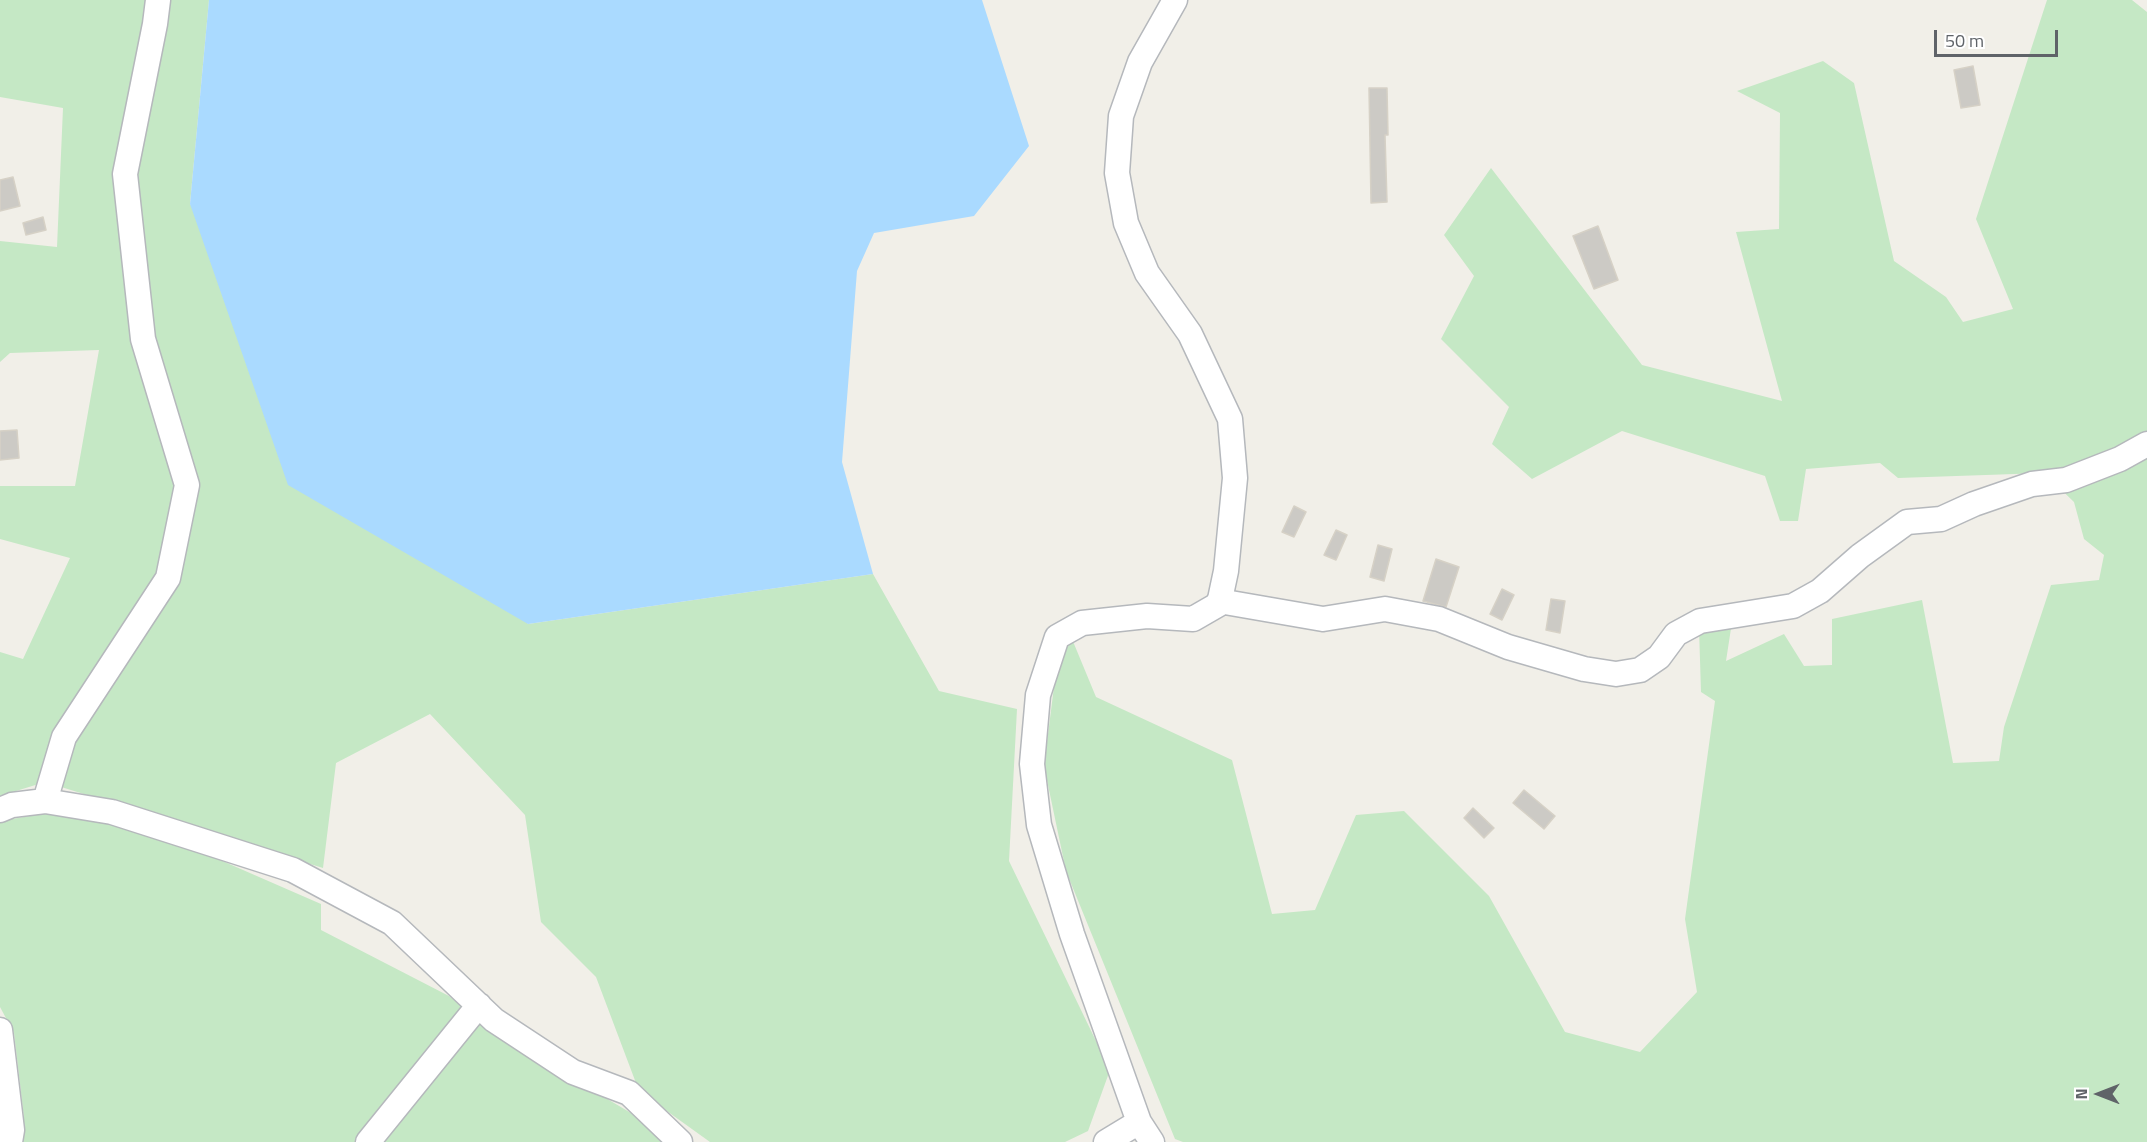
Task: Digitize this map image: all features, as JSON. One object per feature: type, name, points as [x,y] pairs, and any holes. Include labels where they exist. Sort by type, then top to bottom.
[{"type":"street","points":[[45,801],[64,737],[168,578],[187,485],[143,339],[125,174],[158,0]]},
{"type":"street","points":[[1106,1142],[1146,1132],[1072,934],[1039,825],[1032,764],[1038,695],[1057,637],[1082,623],[1147,616],[1193,619],[1219,604],[1226,571],[1234,478],[1230,419],[1190,334],[1148,273],[1126,223],[1117,173],[1121,116],[1140,62],[1175,0]]},
{"type":"street","points":[[1219,601],[1323,619],[1385,609],[1439,619],[1508,647],[1584,669],[1616,674],[1640,670],[1659,657],[1676,634],[1700,621],[1793,606],[1820,591],[1860,556],[1907,522],[1941,519],[1974,504],[2032,484],[2066,480],[2120,459],[2147,444]]},
{"type":"street","points":[[0,810],[12,805],[45,801],[112,812],[293,870],[392,923],[494,1020],[573,1072],[629,1093],[680,1142]]},
{"type":"street","points":[[368,1142],[479,1005]]},
{"type":"street","points":[[0,1029],[12,1130],[10,1142]]},
{"type":"green space","points":[[0,0],[209,0],[190,204],[528,624],[873,574],[939,691],[1017,709],[1009,861],[1110,1070],[1088,1131],[1065,1142],[710,1142],[639,1091],[596,977],[541,922],[525,815],[430,714],[336,763],[323,868],[45,782],[0,796],[0,652],[23,659],[70,558],[0,539],[0,486],[75,486],[99,350],[10,353],[0,362],[0,241],[57,247],[63,108],[0,97]]},
{"type":"green space","points":[[2047,0],[2132,0],[2147,12],[2147,1142],[1183,1142],[1175,1139],[1066,871],[1044,766],[1058,655],[1072,639],[1096,697],[1232,760],[1272,914],[1315,910],[1356,815],[1404,811],[1489,896],[1565,1032],[1640,1052],[1697,992],[1685,919],[1715,701],[1701,692],[1699,628],[1732,622],[1726,661],[1784,634],[1804,666],[1832,665],[1832,619],[1922,600],[1953,763],[1999,761],[2004,727],[2051,585],[2099,580],[2104,555],[2084,539],[2074,502],[2044,473],[1898,478],[1880,463],[1806,469],[1798,521],[1780,521],[1765,476],[1622,431],[1532,479],[1492,444],[1509,407],[1441,339],[1474,276],[1444,235],[1491,168],[1642,365],[1782,401],[1736,232],[1779,229],[1780,113],[1737,91],[1823,61],[1854,83],[1894,261],[1946,297],[1963,322],[2013,309],[1976,219]]},
{"type":"green space","points":[[60,811],[149,829],[321,904],[321,930],[449,996],[464,1008],[358,1142],[21,1142],[24,1118],[14,1033],[0,1007],[0,821]]},
{"type":"green space","points":[[479,1020],[499,1035],[631,1113],[662,1142],[375,1142]]},
{"type":"water","points":[[209,0],[982,0],[1029,146],[974,216],[874,233],[857,271],[842,462],[873,574],[528,624],[288,485],[190,204]]},
{"type":"building","points":[[1973,66],[1980,105],[1961,108],[1954,70]]},
{"type":"building","points":[[1369,88],[1387,88],[1388,135],[1385,135],[1387,202],[1371,203]]},
{"type":"building","points":[[13,177],[20,206],[0,211],[0,180]]},
{"type":"building","points":[[43,217],[46,230],[26,235],[23,223]]},
{"type":"building","points":[[1598,226],[1618,280],[1594,289],[1573,236]]},
{"type":"building","points":[[17,430],[19,458],[0,460],[0,431]]},
{"type":"building","points":[[1294,506],[1306,512],[1294,537],[1282,532]]},
{"type":"building","points":[[1336,530],[1347,535],[1336,560],[1324,555]]},
{"type":"building","points":[[1378,545],[1392,549],[1384,581],[1370,577]]},
{"type":"building","points":[[1436,559],[1459,567],[1446,607],[1423,601]]},
{"type":"building","points":[[1502,589],[1514,595],[1502,620],[1490,614]]},
{"type":"building","points":[[1551,599],[1565,601],[1560,633],[1546,630]]},
{"type":"building","points":[[1524,790],[1555,816],[1544,829],[1513,803]]},
{"type":"building","points":[[1473,808],[1494,828],[1484,838],[1464,818]]}]
